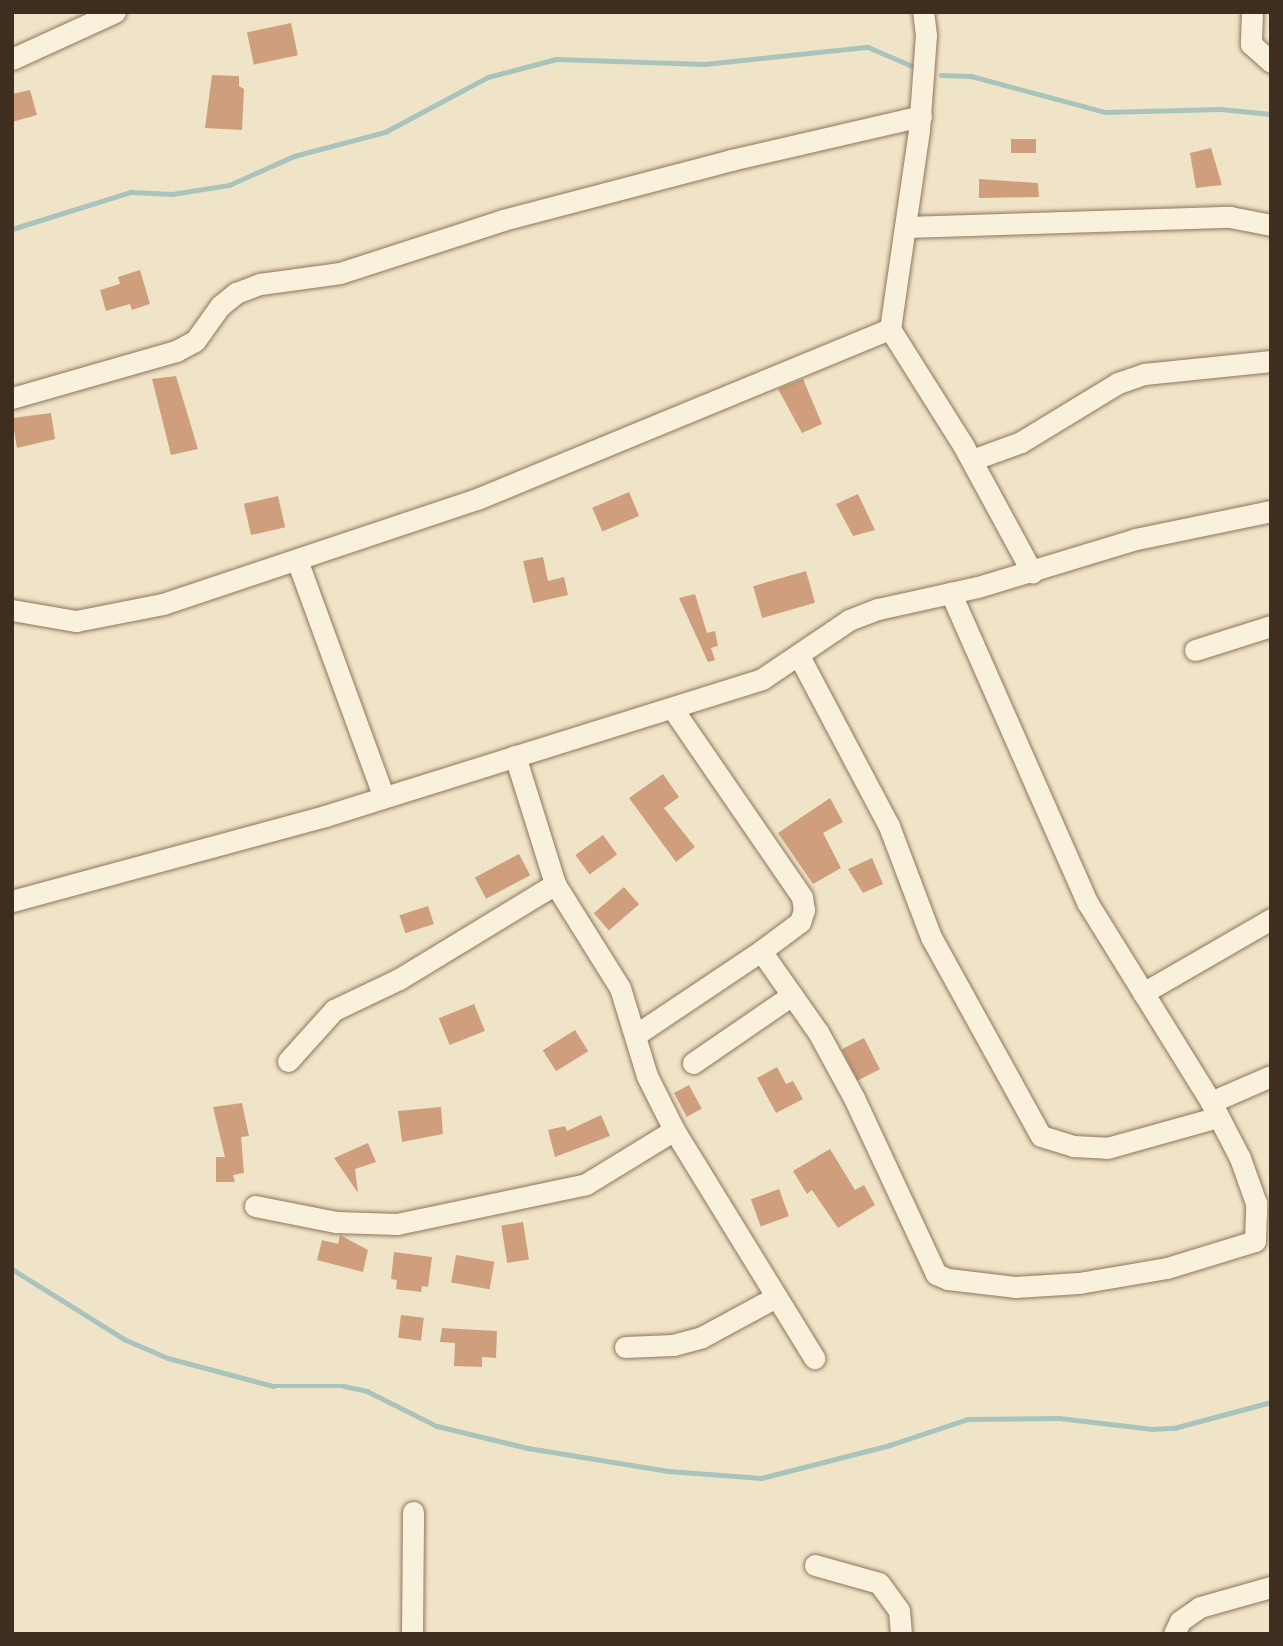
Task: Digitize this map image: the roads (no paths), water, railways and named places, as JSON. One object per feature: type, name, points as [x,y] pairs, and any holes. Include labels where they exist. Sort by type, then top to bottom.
[{"type":"street","points":[[12,58],[115,12]]},
{"type":"street","points":[[923,12],[926,35],[921,116],[890,329],[972,460],[1032,572]]},
{"type":"street","points":[[1252,12],[1251,44],[1271,62]]},
{"type":"street","points":[[12,398],[176,351],[195,341],[228,300],[260,284],[340,273],[502,220],[731,160],[921,116]]},
{"type":"street","points":[[906,227],[1230,217],[1271,225]]},
{"type":"street","points":[[12,610],[76,621],[163,604],[477,499],[890,329]]},
{"type":"street","points":[[972,460],[1021,442],[1118,383],[1144,374],[1271,361]]},
{"type":"street","points":[[12,901],[325,816],[383,795],[762,679],[849,620],[1032,572],[1136,539],[1271,511]]},
{"type":"street","points":[[297,560],[383,795]]},
{"type":"street","points":[[761,951],[792,995],[854,1098],[936,1274],[948,1279],[1015,1287],[1049,1286],[1167,1268],[1263,1241],[1256,1203],[1215,1109],[1087,902],[951,593]]},
{"type":"street","points":[[1195,650],[1271,626]]},
{"type":"street","points":[[799,656],[889,826],[931,937],[1041,1136],[1073,1146],[1107,1148],[1215,1109],[1271,1076]]},
{"type":"street","points":[[636,1034],[800,922],[802,897],[671,708]]},
{"type":"street","points":[[515,756],[555,884],[598,948],[620,988],[647,1076],[674,1129],[814,1358]]},
{"type":"street","points":[[288,1061],[334,1010],[399,979],[555,884]]},
{"type":"street","points":[[1143,993],[1271,919]]},
{"type":"street","points":[[693,1063],[792,995]]},
{"type":"street","points":[[255,1206],[336,1222],[397,1224],[586,1184],[674,1129]]},
{"type":"street","points":[[625,1347],[673,1345],[702,1337],[776,1297]]},
{"type":"street","points":[[412,1634],[413,1512]]},
{"type":"street","points":[[815,1565],[879,1583],[899,1612],[901,1634]]},
{"type":"street","points":[[1174,1634],[1180,1621],[1200,1608],[1271,1587]]},
{"type":"waterway","points":[[12,229],[131,192],[172,194],[229,185],[294,156],[385,132],[488,77],[556,59],[705,64],[868,47],[915,67]]},
{"type":"waterway","points":[[941,75],[971,76],[1105,112],[1221,109],[1271,114]]},
{"type":"waterway","points":[[12,1269],[124,1339],[168,1358],[273,1386],[344,1386],[367,1391],[437,1426],[528,1448],[669,1471],[761,1478],[890,1445],[968,1419],[1059,1418],[1152,1429],[1174,1428],[1271,1402]]}]
